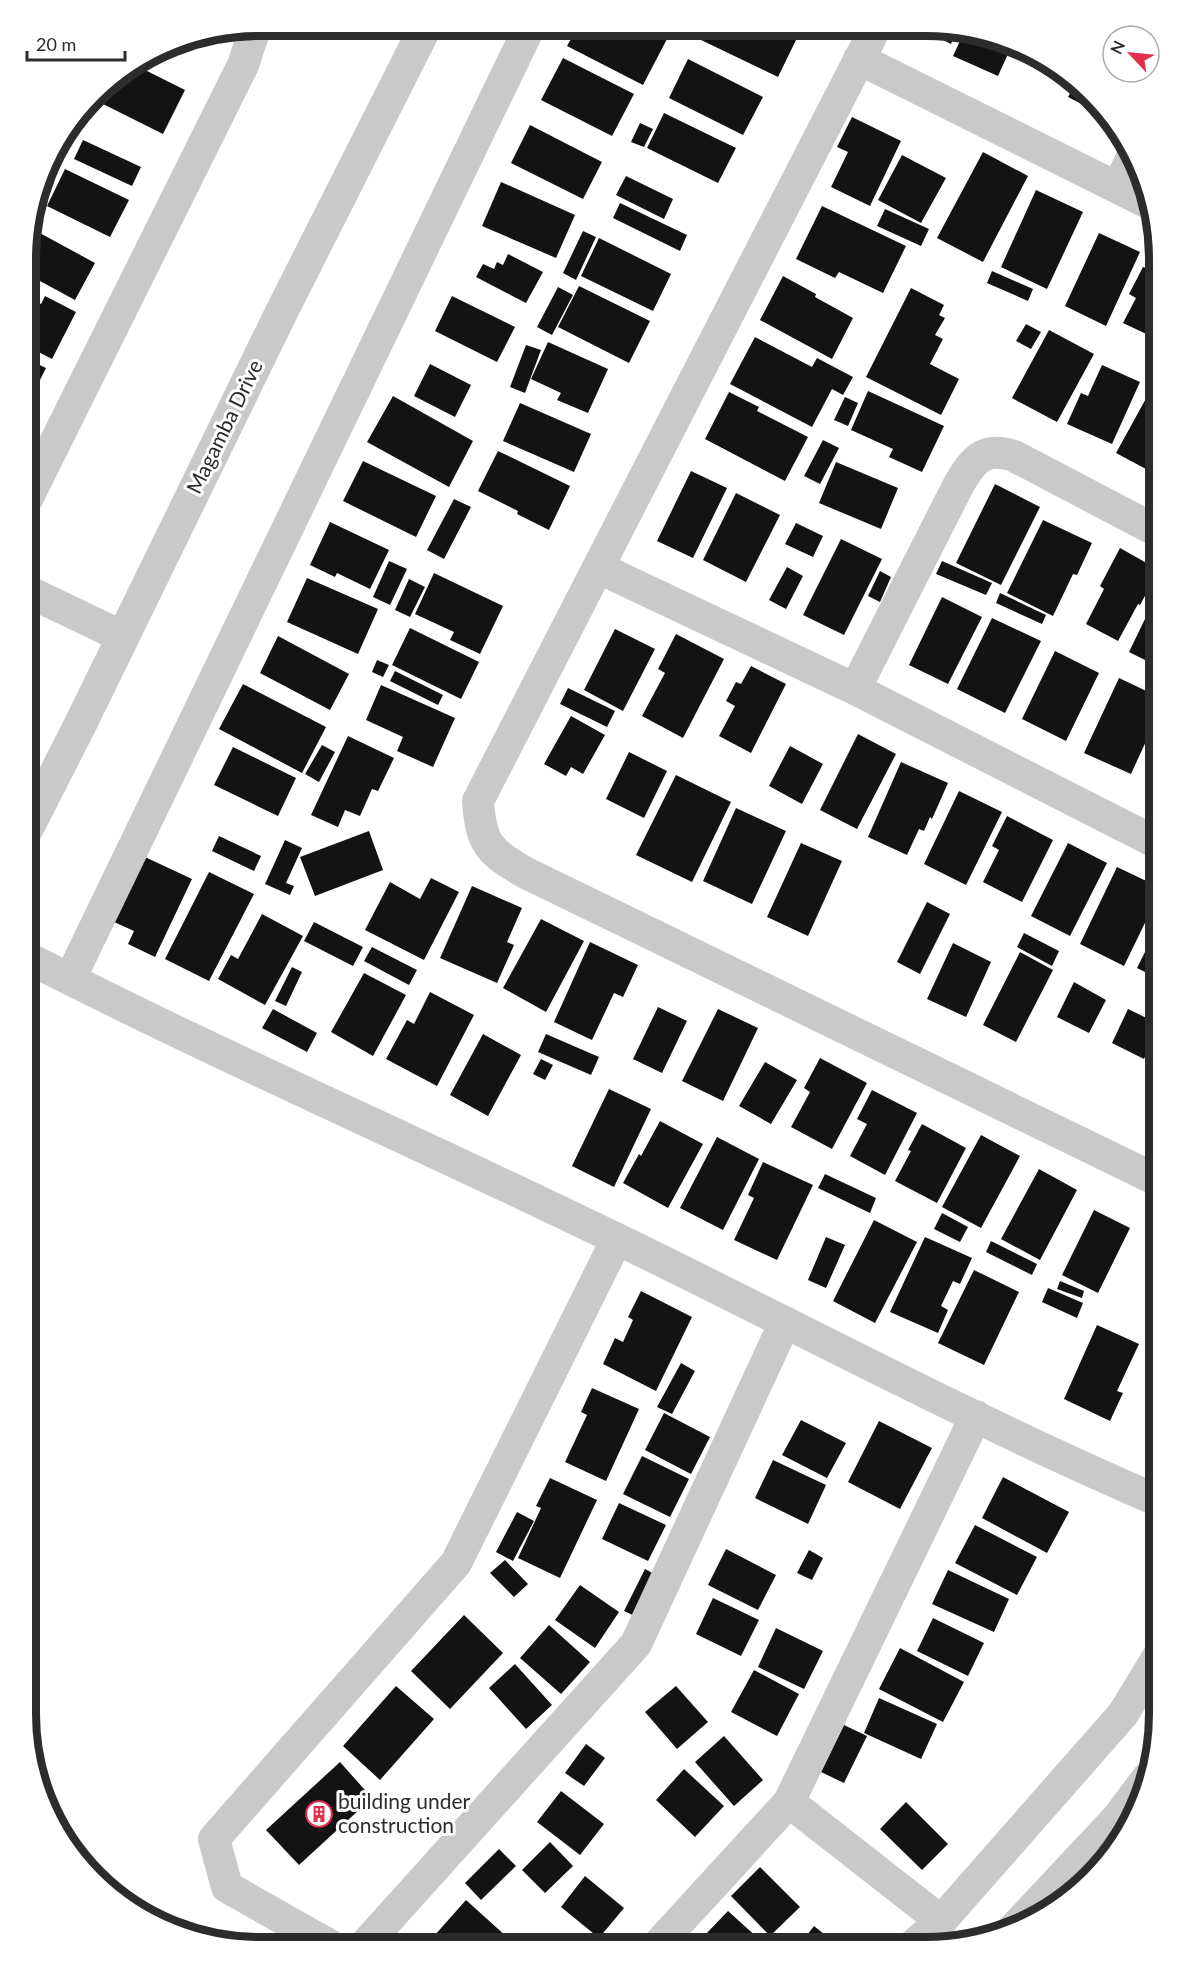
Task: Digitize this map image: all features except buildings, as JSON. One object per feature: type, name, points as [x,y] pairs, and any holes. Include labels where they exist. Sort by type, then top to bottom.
[{"type":"street","points":[[36,482],[243,65],[253,36]]},
{"type":"street","name":"Magamba Drive","points":[[36,811],[286,302],[421,36]]},
{"type":"street","points":[[70,979],[525,36]]},
{"type":"street","points":[[871,36],[478,801],[480,828],[489,846],[500,858],[526,873],[1149,1176]]},
{"type":"street","points":[[859,59],[1140,199]]},
{"type":"street","points":[[1118,187],[1128,165]]},
{"type":"street","points":[[855,689],[958,486],[969,467],[984,455],[1000,451],[1014,456],[1149,527]]},
{"type":"street","points":[[599,568],[855,689],[1149,839]]},
{"type":"street","points":[[36,595],[123,638]]},
{"type":"street","points":[[36,962],[617,1239],[976,1416],[1149,1497]]},
{"type":"street","points":[[315,1937],[227,1887],[214,1839],[456,1563],[617,1239]]},
{"type":"street","points":[[372,1937],[636,1644],[785,1322]]},
{"type":"street","points":[[665,1937],[789,1802],[976,1416]]},
{"type":"street","points":[[923,1937],[941,1921],[1123,1714],[1149,1671]]},
{"type":"street","points":[[1031,1911],[1118,1818],[1132,1799]]},
{"type":"street","points":[[789,1802],[941,1921]]},
{"type":"place","name":"building under construction","points":[[319,1814]]}]
